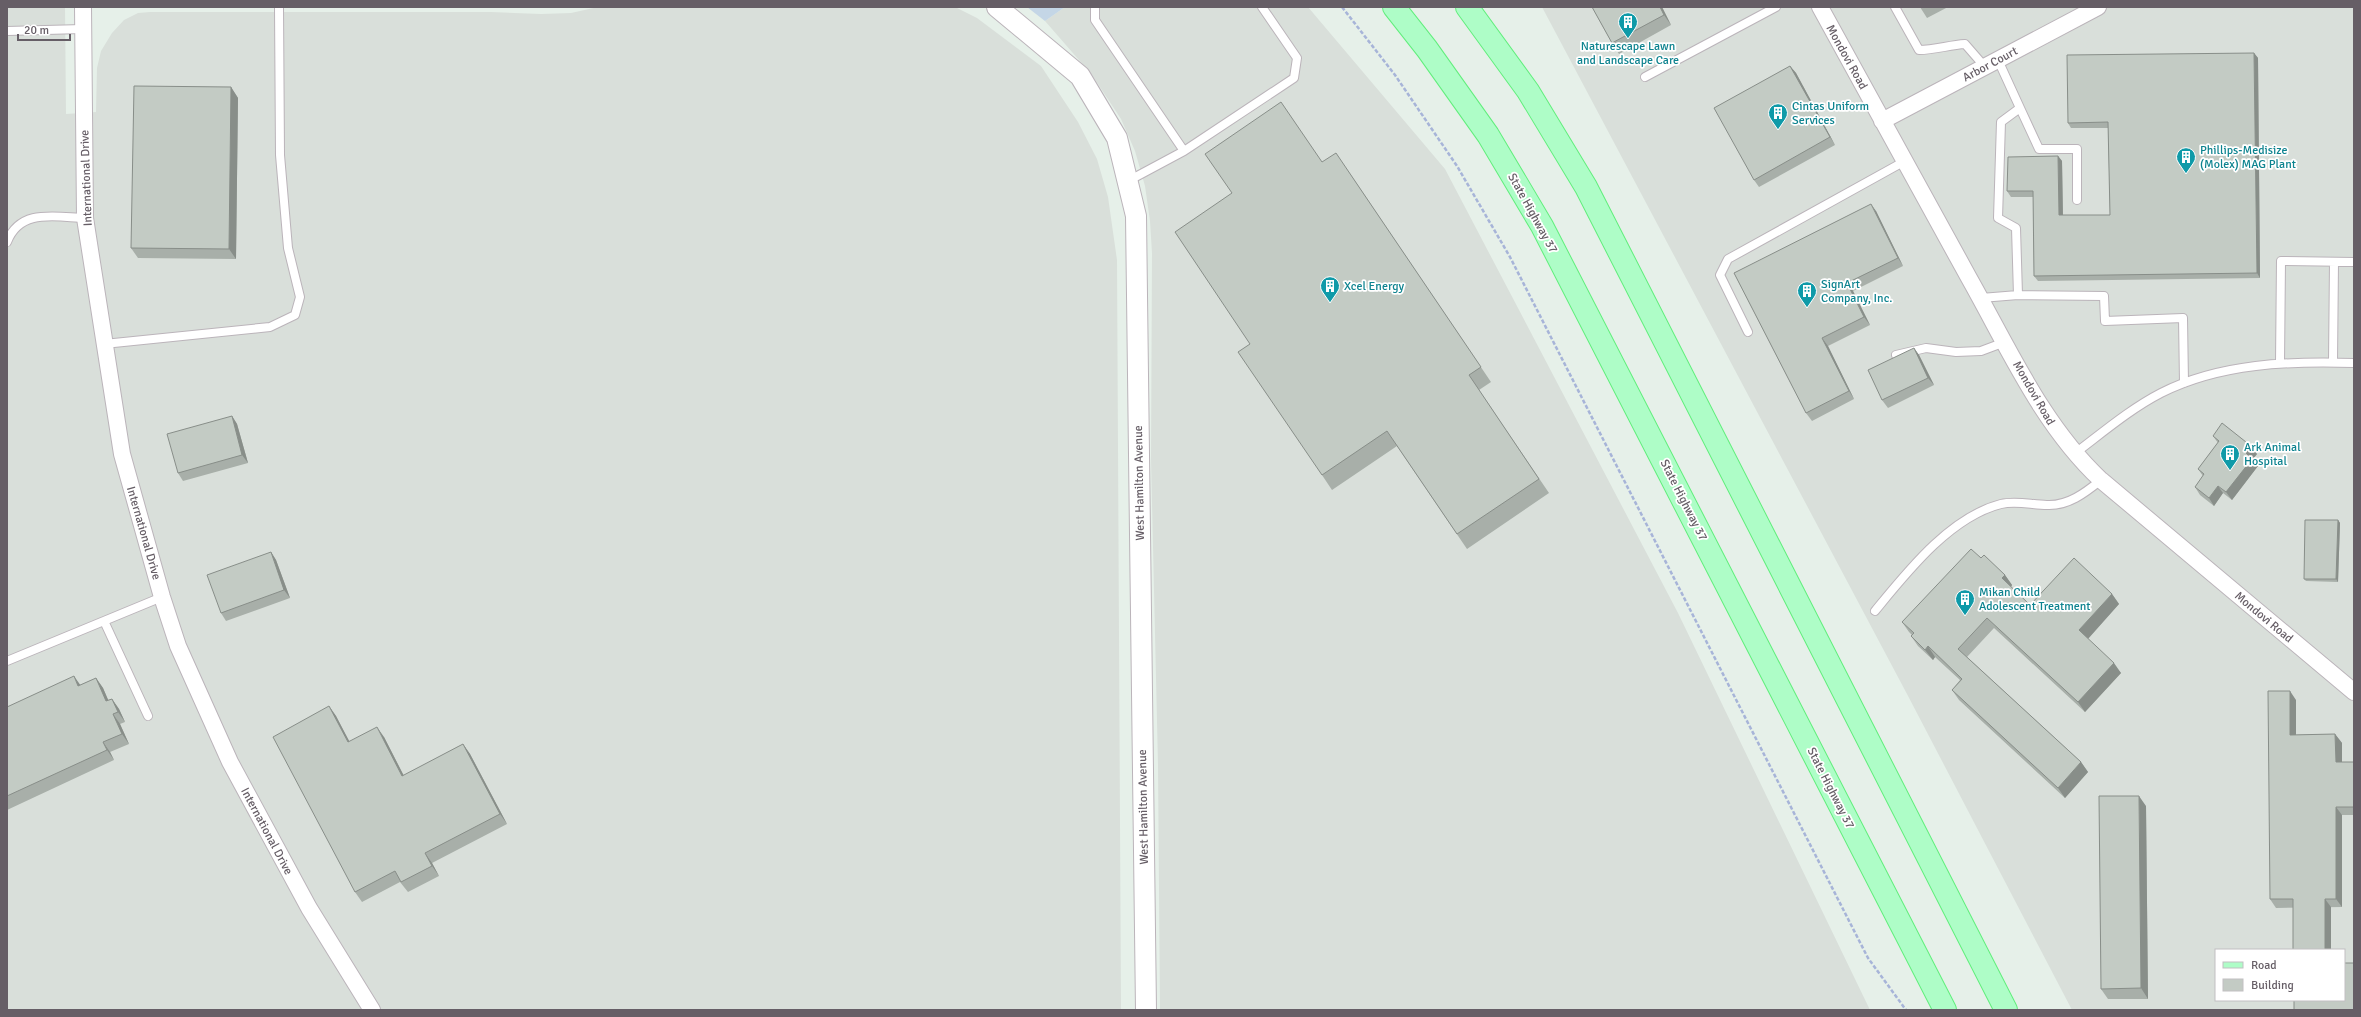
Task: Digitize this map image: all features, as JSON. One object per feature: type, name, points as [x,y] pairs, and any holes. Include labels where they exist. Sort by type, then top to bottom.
[{"type":"main road","name":"State Highway 37","points":[[1394,7],[1427,49],[1488,135],[1542,226],[1945,1010]]},
{"type":"main road","points":[[1467,7],[1528,91],[1586,188],[2006,1010]]},
{"type":"street","name":"International Drive","points":[[83,7],[85,218],[122,454],[162,597],[178,646],[230,762],[309,908],[372,1010]]},
{"type":"street","name":"West Hamilton Avenue","points":[[997,7],[1080,76],[1117,138],[1136,216],[1146,1010]]},
{"type":"street","name":"Mondovi Road","points":[[1820,7],[2004,342],[2055,429],[2074,454],[2101,480],[2354,692]]},
{"type":"street","name":"Arbor Court","points":[[1882,121],[2098,7]]},
{"type":"lane","points":[[104,344],[270,327],[295,315],[300,297],[288,248],[280,155],[279,7]]},
{"type":"lane","points":[[1095,7],[1095,20],[1184,151]]},
{"type":"lane","points":[[1128,181],[1184,151],[1294,78],[1297,58],[1262,7]]},
{"type":"lane","points":[[1645,77],[1776,7]]},
{"type":"lane","points":[[1895,7],[1919,50],[1936,50],[1951,45],[1965,44],[1991,63],[2020,108],[2039,149],[2077,149],[2077,200]]},
{"type":"lane","points":[[7,31],[83,29]]},
{"type":"lane","points":[[2018,295],[2016,228],[1998,218],[2001,122],[2020,108]]},
{"type":"lane","points":[[1748,332],[1720,275],[1728,259],[1905,161]]},
{"type":"lane","points":[[7,242],[11,231],[33,216],[85,218]]},
{"type":"lane","points":[[2280,362],[2281,261],[2354,262]]},
{"type":"lane","points":[[2333,362],[2334,262]]},
{"type":"lane","points":[[1980,298],[2018,295],[2104,296],[2105,320],[2183,318],[2184,383]]},
{"type":"lane","points":[[1896,356],[1926,348],[1956,352],[1981,350],[2004,342]]},
{"type":"lane","points":[[2074,454],[2139,406],[2184,383],[2223,373],[2280,362],[2354,363]]},
{"type":"lane","points":[[1875,611],[1919,560],[1953,530],[1976,514],[2002,504],[2048,505],[2065,502],[2084,494],[2101,480]]},
{"type":"lane","points":[[7,661],[162,597]]},
{"type":"lane","points":[[104,621],[148,716]]},
{"type":"path","points":[[1342,7],[1395,75],[1457,166],[1510,257],[1868,958],[1906,1010]]},
{"type":"shaded area","points":[[7,7],[65,7],[66,114],[96,112],[97,68],[101,51],[112,33],[124,20],[138,13],[150,12],[491,12],[541,14],[571,13],[598,7],[955,7],[977,18],[1041,66],[1078,122],[1097,159],[1108,197],[1117,260],[1121,1010],[7,1010]]},
{"type":"shaded area","points":[[1027,7],[1065,7],[1045,21]]},
{"type":"shaded area","points":[[1065,7],[1308,7],[1445,169],[1678,613],[1870,1010],[1160,1010],[1158,765],[1151,459],[1152,253],[1150,221],[1145,186],[1135,151],[1121,119],[1092,75],[1045,21]]},
{"type":"shaded area","points":[[1542,7],[2354,7],[2354,1010],[2072,1010],[1907,694]]},
{"type":"building","name":"Naturescape Lawn and Landscape Care","points":[[1592,7],[1660,7],[1664,15],[1612,43]]},
{"type":"building","name":"Phillips-Medisize (Molex) MAG Plant","points":[[2254,53],[2257,273],[2034,276],[2033,191],[2007,191],[2008,157],[2058,156],[2059,215],[2110,215],[2108,122],[2068,123],[2067,55]]},
{"type":"building","name":"Cintas Uniform Services","points":[[1790,66],[1830,137],[1754,180],[1714,108]]},
{"type":"building","points":[[134,86],[231,87],[229,249],[131,248]]},
{"type":"building","name":"Xcel Energy","points":[[1281,102],[1322,162],[1336,153],[1481,367],[1469,375],[1539,479],[1457,534],[1387,431],[1322,475],[1238,352],[1250,344],[1175,232],[1232,193],[1205,154]]},
{"type":"building","name":"SignArt Company, Inc.","points":[[1871,204],[1898,258],[1847,283],[1864,317],[1822,338],[1849,391],[1806,413],[1734,273]]},
{"type":"building","points":[[1914,348],[1928,378],[1882,400],[1868,370]]},
{"type":"building","points":[[232,416],[242,455],[178,473],[167,434]]},
{"type":"building","name":"Ark Animal Hospital","points":[[2222,423],[2251,446],[2246,453],[2252,459],[2226,492],[2218,486],[2209,498],[2195,487],[2204,474],[2198,469],[2219,441],[2213,436]]},
{"type":"building","points":[[2305,520],[2338,520],[2336,579],[2304,579]]},
{"type":"building","points":[[1971,549],[1981,558],[1984,555],[2005,575],[2002,578],[2030,605],[2074,558],[2112,594],[2079,630],[2114,663],[2078,702],[1987,618],[1958,649],[2081,762],[2058,788],[1952,690],[1962,679],[1928,646],[1925,650],[1911,636],[1914,633],[1902,622]]},
{"type":"building","points":[[271,552],[284,590],[221,613],[207,575]]},
{"type":"building","points":[[74,676],[78,686],[96,678],[106,701],[112,699],[118,712],[113,714],[122,734],[103,742],[107,750],[7,796],[7,707]]},
{"type":"building","points":[[2268,691],[2290,691],[2290,735],[2335,734],[2336,762],[2354,762],[2354,807],[2336,807],[2336,899],[2325,899],[2325,949],[2293,949],[2293,899],[2270,899]]},
{"type":"building","points":[[329,706],[348,742],[377,727],[402,776],[463,744],[500,814],[425,853],[432,866],[401,882],[395,871],[355,892],[273,737]]},
{"type":"building","points":[[2099,796],[2139,796],[2141,988],[2101,989]]},
{"type":"building","points":[[2345,963],[2354,963],[2354,1010],[2294,1010],[2294,1001],[2345,1001]]},
{"type":"place","name":"Naturescape Lawn and Landscape Care","points":[[1628,39]]},
{"type":"place","name":"Cintas Uniform Services","points":[[1778,130]]},
{"type":"place","name":"Phillips-Medisize (Molex) MAG Plant","points":[[2186,174]]},
{"type":"place","name":"Xcel Energy","points":[[1330,303]]},
{"type":"place","name":"SignArt Company, Inc.","points":[[1807,308]]},
{"type":"place","name":"Ark Animal Hospital","points":[[2230,471]]},
{"type":"place","name":"Mikan Child Adolescent Treatment","points":[[1965,616]]}]
